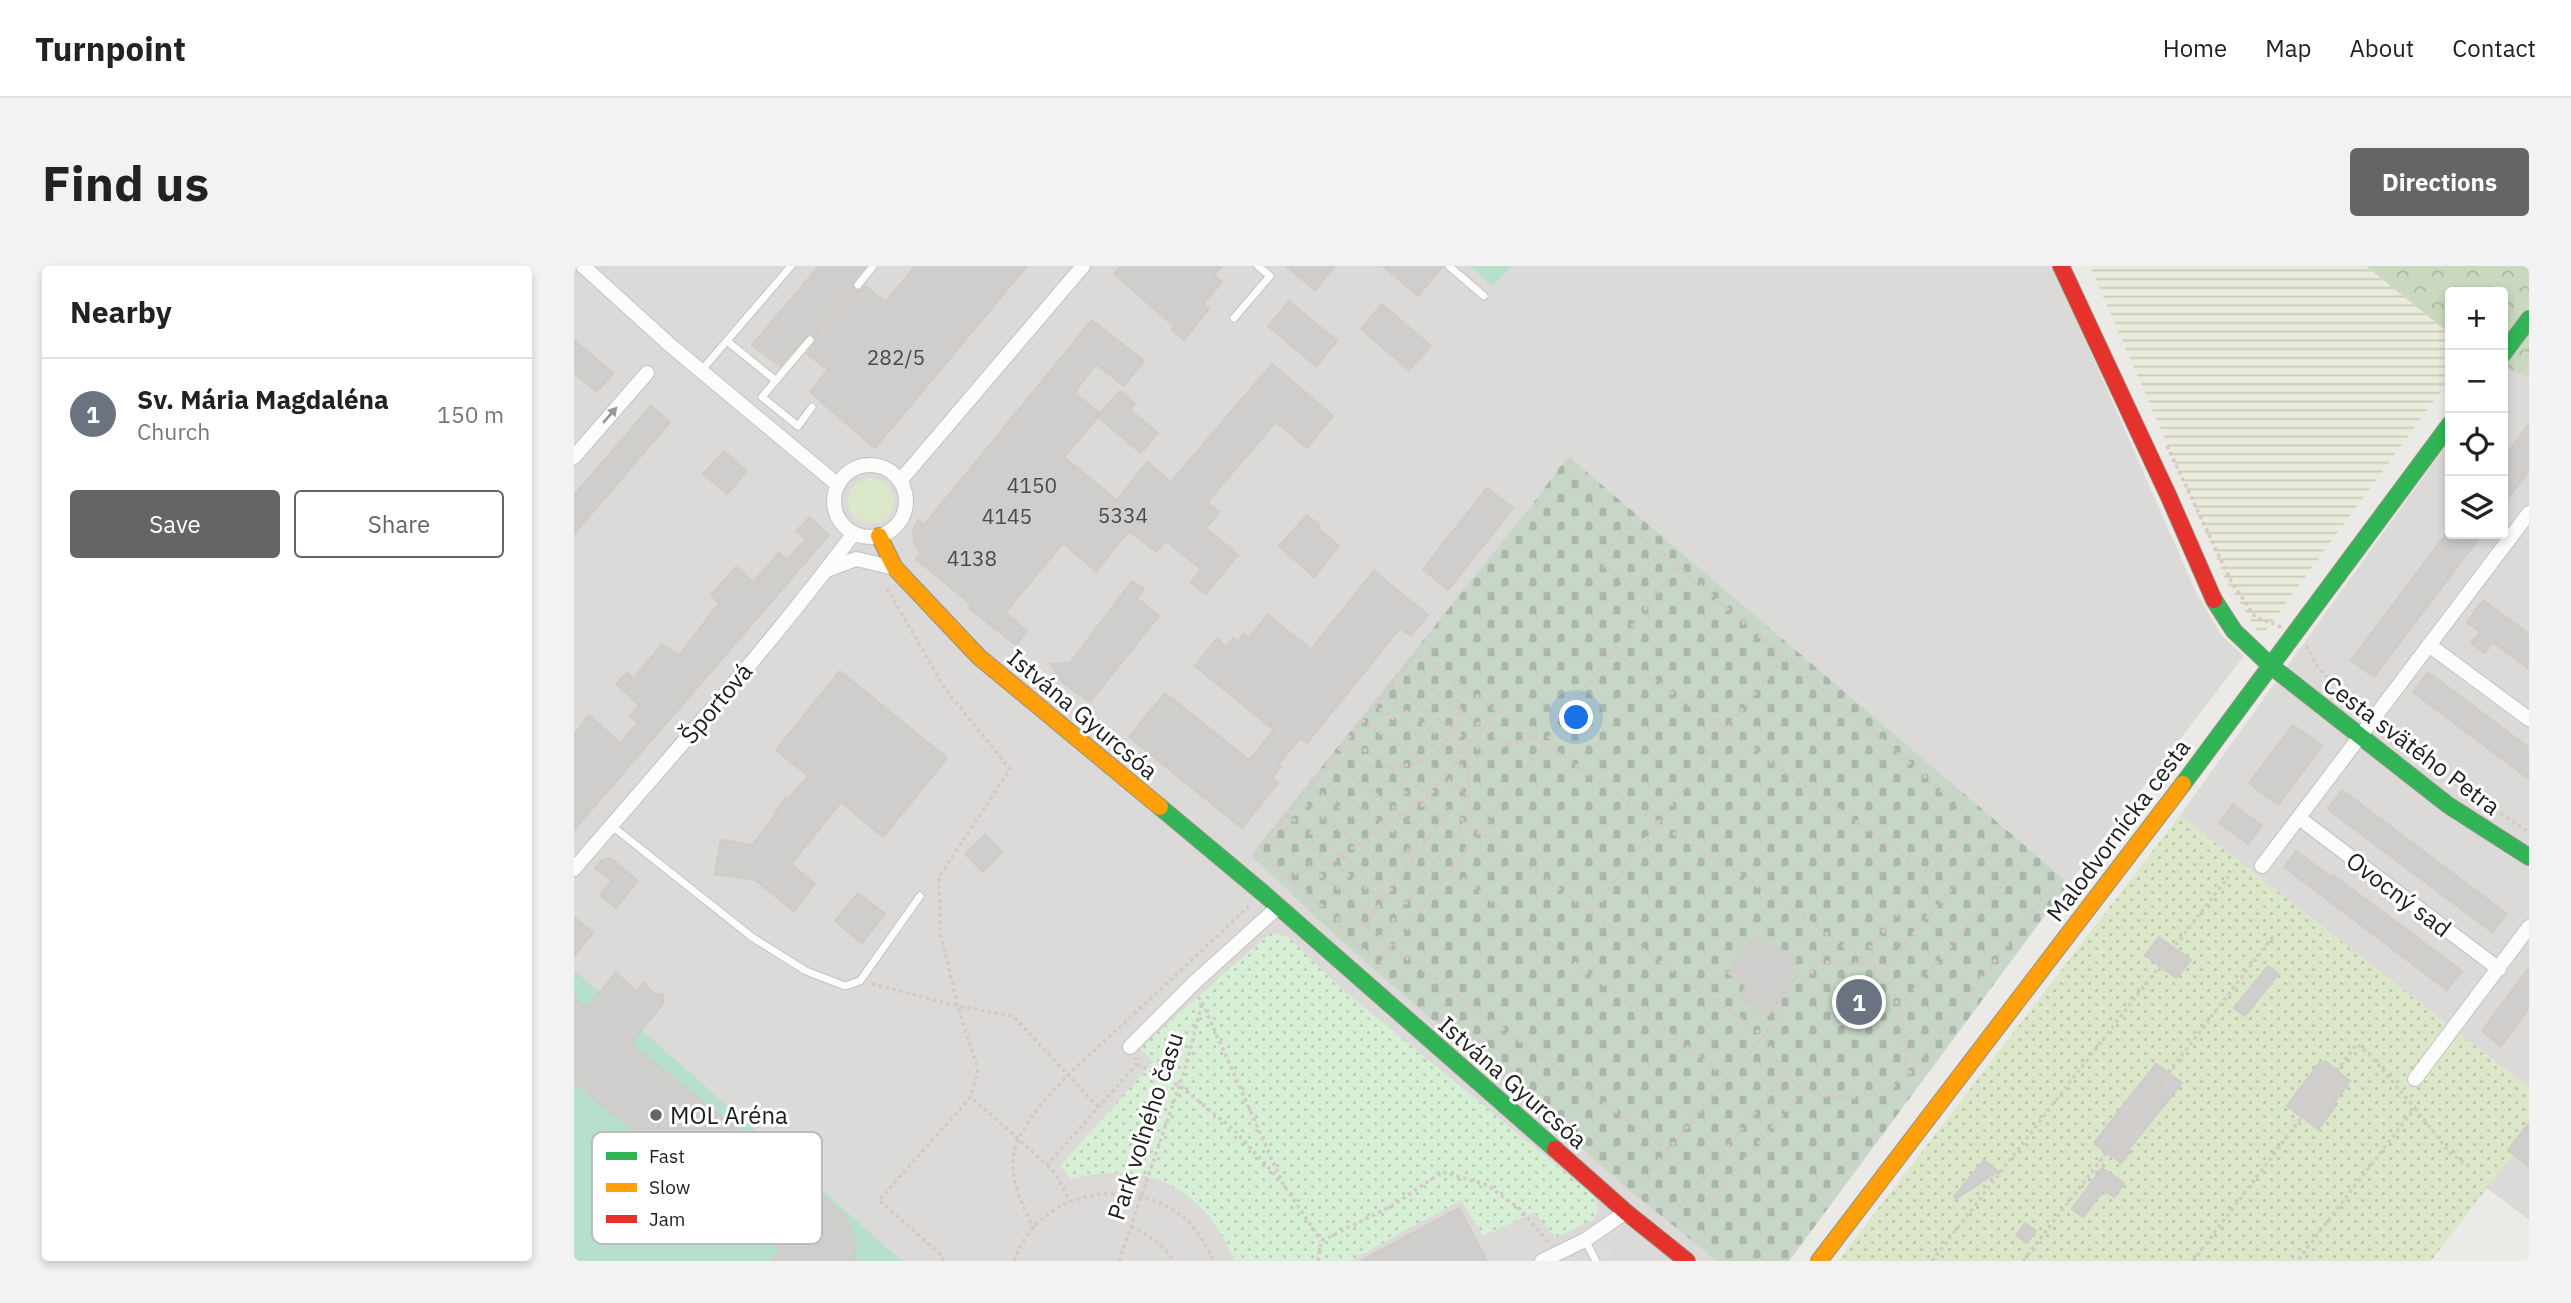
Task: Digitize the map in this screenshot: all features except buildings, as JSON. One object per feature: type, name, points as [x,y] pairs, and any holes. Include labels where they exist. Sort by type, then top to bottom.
[{"type":"street","points":[[583,266],[701,371],[838,485]]},
{"type":"street","points":[[900,481],[1083,266]]},
{"type":"street","name":"Cesta svätého Petra","points":[[2061,266],[2169,496],[2208,590],[2234,631],[2271,666],[2448,805],[2529,857]]},
{"type":"street","points":[[2506,350],[2529,319]]},
{"type":"street","points":[[574,457],[647,373]]},
{"type":"street","name":"Malodvornícka cesta","points":[[1819,1261],[2271,666],[2445,431]]},
{"type":"street","points":[[868,466],[886,469],[900,481],[905,491],[904,514],[889,532],[870,538],[846,528],[834,503],[838,485],[850,471],[868,466]]},
{"type":"street","points":[[2262,866],[2529,513]]},
{"type":"street","name":"Športová","points":[[574,869],[826,570],[854,533]]},
{"type":"street","name":"Istvána Gyurcsóa","points":[[879,536],[895,568],[979,657],[1278,907],[1626,1212],[1687,1261]]},
{"type":"street","points":[[826,570],[856,559],[895,568]]},
{"type":"street","points":[[2429,645],[2529,719]]},
{"type":"street","name":"Ovocný sad","points":[[2299,818],[2498,969]]},
{"type":"street","points":[[1130,1047],[1194,983],[1278,907]]},
{"type":"street","points":[[2415,1079],[2529,927]]},
{"type":"street","points":[[1542,1261],[1585,1240],[1626,1212]]},
{"type":"lane","points":[[701,371],[791,266]]},
{"type":"lane","points":[[858,285],[873,266]]},
{"type":"lane","points":[[1449,266],[1483,296]]},
{"type":"lane","points":[[1234,318],[1270,276],[1260,267]]},
{"type":"lane","points":[[810,340],[762,397],[798,426],[812,407]]},
{"type":"lane","points":[[727,341],[775,380]]},
{"type":"lane","points":[[611,825],[752,937],[806,971],[845,986],[860,981],[920,896]]},
{"type":"lane","points":[[1585,1240],[1596,1261]]},
{"type":"path","points":[[810,340],[858,285]]},
{"type":"path","points":[[2165,443],[2231,581],[2255,617],[2280,627]]},
{"type":"path","points":[[1649,603],[1600,562],[1628,526],[1975,819],[1861,958]]},
{"type":"path","points":[[1632,589],[1660,552]]},
{"type":"path","points":[[1371,977],[1676,566]]},
{"type":"path","points":[[880,577],[945,690],[1010,769],[939,877],[940,932],[958,1006],[978,1070],[971,1097],[879,1200],[942,1256],[943,1261]]},
{"type":"path","points":[[2306,647],[2320,670],[2365,712]]},
{"type":"path","points":[[1613,652],[1930,874]]},
{"type":"path","points":[[1388,954],[1370,955],[1341,932],[1337,918],[1256,852],[1416,653],[1659,824],[1767,892],[1866,964],[1888,976],[1902,1018],[1908,1075]]},
{"type":"path","points":[[1592,913],[1726,730],[1784,657]]},
{"type":"path","points":[[1403,669],[1508,746]]},
{"type":"path","points":[[2314,680],[2320,670]]},
{"type":"path","points":[[1391,769],[1421,761],[1438,750],[1453,730],[1459,709],[1453,679]]},
{"type":"path","points":[[1391,685],[1485,753]]},
{"type":"path","points":[[1382,695],[1474,759]]},
{"type":"path","points":[[1374,705],[1468,771]]},
{"type":"path","points":[[1286,876],[1341,855],[1429,796],[1497,710]]},
{"type":"path","points":[[1363,720],[1469,795]]},
{"type":"path","points":[[1471,825],[1468,771],[1474,759],[1535,737]]},
{"type":"path","points":[[1348,738],[1764,1036],[1786,1074],[1812,1092],[1841,1098],[1862,1095],[1891,1088],[1908,1075],[2050,888]]},
{"type":"path","points":[[1341,747],[1443,819]]},
{"type":"path","points":[[1330,761],[1432,835]]},
{"type":"path","points":[[2436,771],[2529,832]]},
{"type":"path","points":[[1317,777],[1410,844]]},
{"type":"path","points":[[1310,786],[1413,860]]},
{"type":"path","points":[[1299,800],[1402,875]]},
{"type":"path","points":[[1365,925],[1450,810]]},
{"type":"path","points":[[1287,815],[1381,885]]},
{"type":"path","points":[[1380,938],[1466,821]]},
{"type":"path","points":[[1279,825],[1383,900]]},
{"type":"path","points":[[1269,837],[1373,914]]},
{"type":"path","points":[[1413,860],[1408,851],[1410,844],[1417,840],[1425,843]]},
{"type":"path","points":[[1881,972],[1991,842]]},
{"type":"path","points":[[1899,1008],[2019,864]]},
{"type":"path","points":[[1451,870],[1728,1078]]},
{"type":"path","points":[[1932,1261],[2229,876]]},
{"type":"path","points":[[1383,900],[1379,892],[1381,885],[1387,881],[1395,884]]},
{"type":"path","points":[[1034,1229],[1019,1198],[1013,1155],[1018,1140],[1034,1114],[1069,1076],[1257,898]]},
{"type":"path","points":[[1337,918],[1354,916],[1393,948],[1668,1150]]},
{"type":"path","points":[[2023,1261],[2275,934]]},
{"type":"path","points":[[1803,985],[1833,939]]},
{"type":"path","points":[[1819,962],[1866,964]]},
{"type":"path","points":[[860,981],[958,1006],[1013,1016],[1098,1107]]},
{"type":"path","name":"Park voľného času","points":[[1119,1261],[1180,1086],[1202,1002],[1282,1182]]},
{"type":"path","points":[[1645,1177],[1784,1011]]},
{"type":"path","points":[[2193,1261],[2357,1044],[2370,1055],[2450,1153],[2470,1167]]},
{"type":"path","points":[[1130,1047],[1137,1064],[1180,1086],[1233,1129],[1282,1182],[1321,1241],[1318,1261]]},
{"type":"path","points":[[1047,1165],[1137,1064]]},
{"type":"path","points":[[1679,1207],[1786,1074]]},
{"type":"path","points":[[1695,1219],[1805,1088]]},
{"type":"path","points":[[971,1097],[1056,1174],[1070,1201]]},
{"type":"path","points":[[2297,1261],[2415,1108]]},
{"type":"path","points":[[1321,1241],[1392,1206],[1442,1172],[1487,1185],[1520,1209],[1557,1252]]},
{"type":"path","points":[[1014,1261],[1019,1247],[1042,1219],[1070,1201],[1110,1192],[1147,1196],[1177,1212],[1201,1236],[1214,1261]]},
{"type":"path","points":[[1130,1227],[1148,1235],[1165,1248],[1174,1261]]},
{"type":"shaded area","points":[[574,266],[2053,266],[2195,590],[2221,635],[2244,656],[2069,883],[1568,456],[1531,506],[1739,1261],[574,1261]]},
{"type":"shaded area","points":[[2508,368],[2529,378],[2529,1088],[2180,815],[2445,447],[2445,539],[2508,539]]},
{"type":"shaded area","points":[[1246,912],[1266,930],[1131,1056],[1116,1039]]},
{"type":"shaded area","points":[[2529,1134],[2529,1220],[2487,1188]]},
{"type":"shaded area","points":[[1607,1243],[1617,1261],[1574,1261]]},
{"type":"green space","points":[[1470,266],[1511,266],[1493,286]]},
{"type":"green space","points":[[2090,266],[2366,266],[2445,330],[2445,386],[2261,637],[2227,583]]},
{"type":"green space","points":[[2366,266],[2529,266],[2529,378],[2508,368],[2508,287],[2445,287],[2445,330]]},
{"type":"green space","points":[[1568,456],[2069,883],[1789,1261],[1717,1261],[1633,1193],[1340,940],[1251,855],[1531,506]]},
{"type":"green space","points":[[871,478],[887,485],[894,501],[887,517],[871,524],[855,517],[848,501],[855,485]]},
{"type":"green space","points":[[2180,815],[2529,1088],[2529,1134],[2431,1261],[1838,1261]]},
{"type":"green space","points":[[1270,933],[1287,936],[1343,990],[1594,1196],[1598,1210],[1594,1219],[1556,1238],[1534,1212],[1483,1236],[1461,1200],[1350,1261],[1235,1261],[1207,1214],[1190,1197],[1170,1185],[1149,1176],[1125,1173],[1071,1179],[1061,1165],[1153,1062],[1140,1048]]},
{"type":"green space","points":[[574,970],[757,1132],[592,1132],[592,1244],[822,1244],[822,1190],[902,1261],[574,1261]]},
{"type":"traffic: fast","points":[[2506,350],[2529,319]]},
{"type":"traffic: fast","points":[[2183,784],[2445,431]]},
{"type":"traffic: fast","points":[[2214,600],[2234,631],[2271,666],[2448,805],[2529,857]]},
{"type":"traffic: fast","points":[[1160,807],[1263,893],[1555,1149]]},
{"type":"traffic: slow","points":[[879,536],[895,568],[979,657],[1160,807]]},
{"type":"traffic: slow","points":[[1819,1261],[2183,784]]},
{"type":"traffic: jam","points":[[2061,266],[2214,600]]},
{"type":"traffic: jam","points":[[1555,1149],[1626,1212],[1687,1261]]},
{"type":"place","name":"Sv. Mária Magdaléna","points":[[1859,1002]]},
{"type":"place","name":"MOL Aréna","points":[[656,1115]]}]
